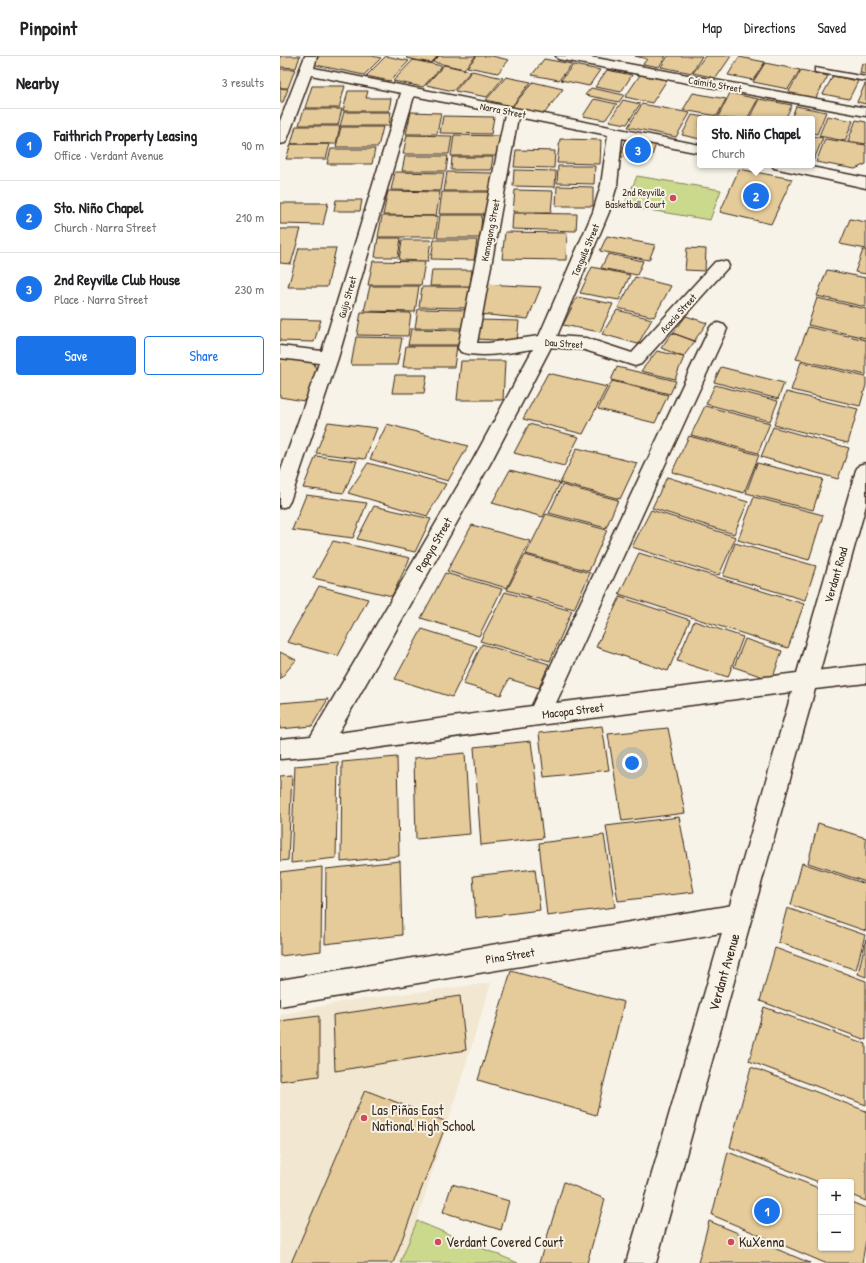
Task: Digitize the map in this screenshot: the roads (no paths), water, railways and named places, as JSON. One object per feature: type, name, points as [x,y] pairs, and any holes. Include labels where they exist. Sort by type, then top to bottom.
[{"type":"street","points":[[280,140],[312,56]]},
{"type":"street","name":"Caimito Street","points":[[564,56],[593,59],[866,112]]},
{"type":"street","name":"Narra Street","points":[[306,70],[408,92],[697,148]]},
{"type":"street","name":"Guijo Street","points":[[280,501],[329,358],[408,92]]},
{"type":"street","name":"Kamagong Street","points":[[467,348],[512,112]]},
{"type":"street","name":"Tanguile Street","points":[[546,341],[601,212],[610,186],[616,132]]},
{"type":"street","points":[[794,168],[866,183]]},
{"type":"street","name":"Acacia Street","points":[[635,360],[721,266]]},
{"type":"street","points":[[538,715],[718,329]]},
{"type":"street","name":"Dau Street","points":[[467,348],[503,348],[546,341],[586,344],[635,360]]},
{"type":"street","name":"Papaya Street","points":[[318,746],[481,462],[546,341]]},
{"type":"street","points":[[280,352],[329,358]]},
{"type":"street","name":"Verdant Road","points":[[806,681],[866,470]]},
{"type":"street","name":"Macopa Street","points":[[280,749],[318,746],[538,715],[866,674]]},
{"type":"street","name":"Verdant Avenue","points":[[641,1263],[806,681]]},
{"type":"street","name":"Pina Street","points":[[280,993],[739,917]]},
{"type":"lane","points":[[818,70],[866,78]]},
{"type":"place","name":"2nd Reyville Club House","points":[[638,150]]},
{"type":"place","name":"Sto. Niño Chapel","points":[[756,196]]},
{"type":"place","name":"2nd Reyville Basketball Court","points":[[673,198]]},
{"type":"place","name":"Las Piñas East National High School","points":[[364,1118]]},
{"type":"place","name":"Faithrich Property Leasing","points":[[767,1211]]},
{"type":"place","name":"Verdant Covered Court","points":[[438,1242]]},
{"type":"place","name":"KuXenna","points":[[731,1242]]}]
